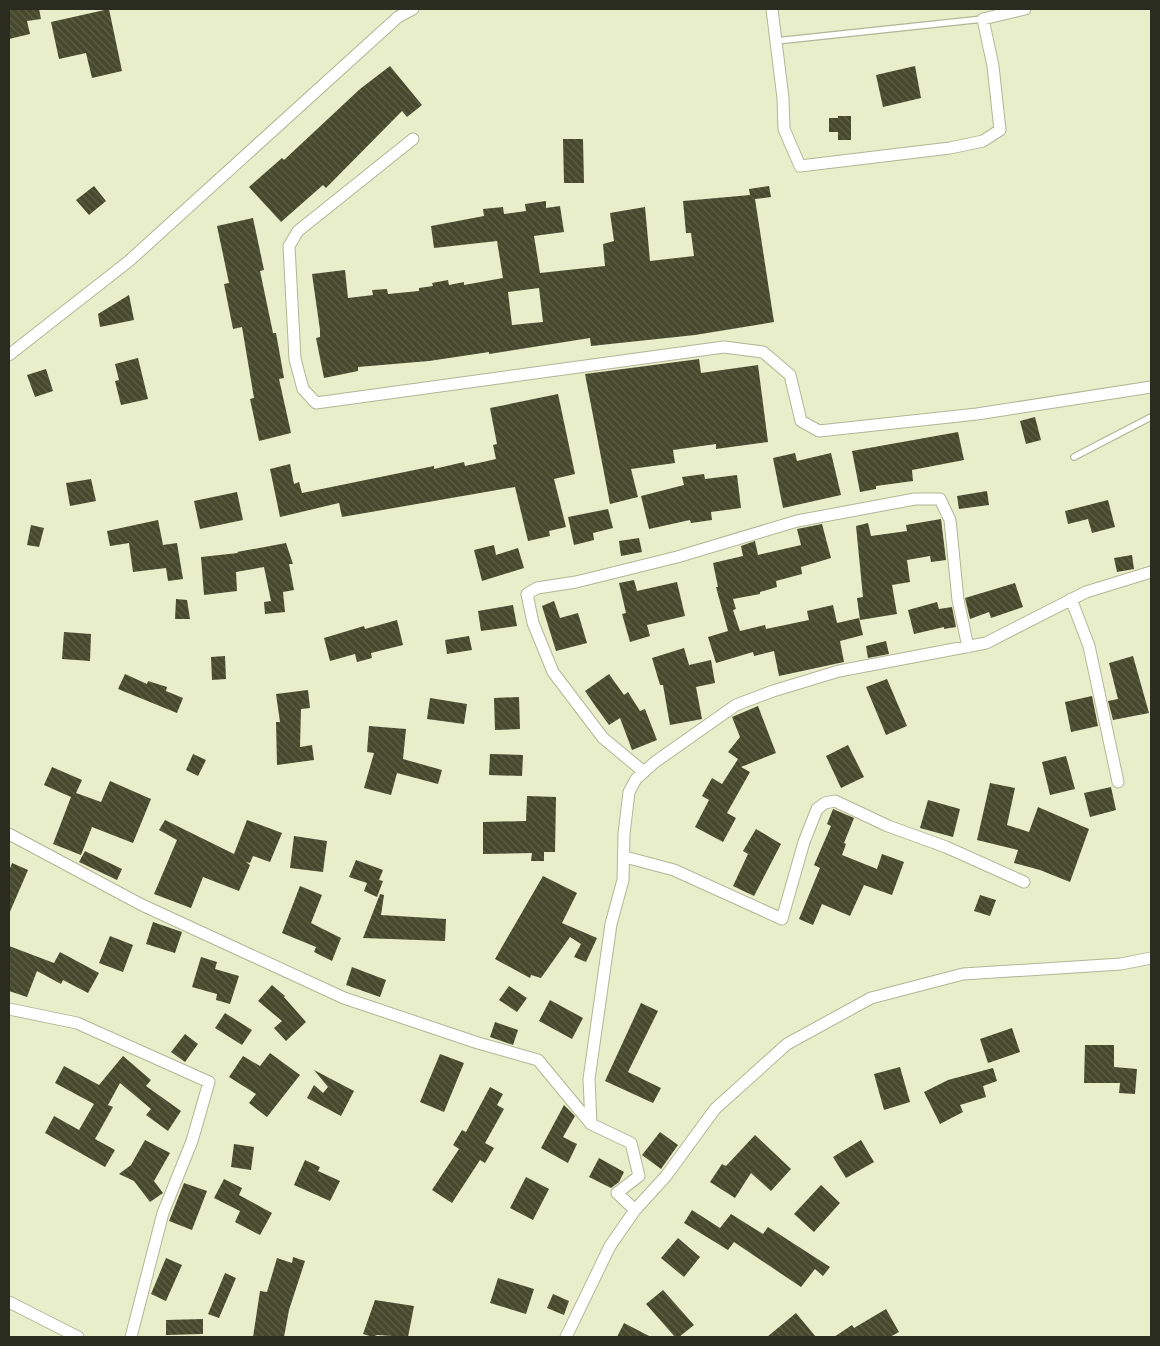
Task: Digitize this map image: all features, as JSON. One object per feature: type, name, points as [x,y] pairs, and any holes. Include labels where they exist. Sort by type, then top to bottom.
[{"type":"street","points":[[9,356],[129,261],[398,17],[413,9]]},
{"type":"street","points":[[772,9],[784,129],[800,166],[950,148],[983,141],[1000,130],[993,66],[983,19],[1025,9]]},
{"type":"street","points":[[413,139],[298,231],[289,246],[295,359],[303,389],[316,403],[724,347],[763,352],[790,376],[795,403],[801,421],[819,431],[977,414],[1151,387]]},
{"type":"street","points":[[644,772],[603,738],[553,672],[533,623],[527,594],[537,588],[576,582],[677,557],[797,521],[915,499],[940,499],[950,520],[958,600],[968,647]]},
{"type":"street","points":[[591,1124],[589,1079],[611,924],[623,880],[624,834],[629,792],[636,779],[736,705],[839,671],[986,643],[1086,592],[1151,572]]},
{"type":"street","points":[[1071,599],[1089,646],[1118,782]]},
{"type":"street","points":[[625,857],[674,870],[782,919],[804,842],[817,809],[824,803],[835,801],[888,826],[946,847],[1024,882]]},
{"type":"street","points":[[9,834],[142,905],[344,998],[478,1043],[538,1060],[591,1124],[630,1143],[639,1176],[617,1193],[636,1210]]},
{"type":"street","points":[[566,1337],[610,1246],[636,1210],[666,1176],[715,1109],[787,1044],[871,998],[963,974],[1121,964],[1151,958]]},
{"type":"street","points":[[9,1009],[77,1023],[209,1082],[192,1142],[164,1213],[131,1337]]},
{"type":"street","points":[[9,1302],[78,1337]]},
{"type":"lane","points":[[776,41],[983,19]]},
{"type":"lane","points":[[1074,457],[1151,417]]},
{"type":"building","points":[[9,9],[39,9],[41,19],[27,21],[30,34],[9,39]]},
{"type":"building","points":[[109,9],[122,71],[92,78],[86,53],[59,59],[51,22]]},
{"type":"building","points":[[390,66],[422,105],[407,117],[402,111],[326,188],[323,185],[281,222],[249,187],[282,158],[284,160],[360,89]]},
{"type":"building","points":[[915,66],[921,98],[883,107],[876,75]]},
{"type":"building","points":[[838,116],[851,116],[851,140],[838,140],[838,132],[829,132],[829,118],[838,118]]},
{"type":"building","points":[[563,139],[583,139],[584,183],[564,183]]},
{"type":"building","points":[[94,186],[106,201],[89,215],[76,200]]},
{"type":"building","points":[[769,186],[771,197],[755,199],[774,322],[695,335],[591,346],[590,338],[489,354],[489,352],[429,361],[358,367],[358,371],[324,378],[316,338],[320,337],[320,330],[312,274],[345,270],[348,298],[373,295],[372,290],[387,289],[388,294],[419,291],[419,288],[433,286],[432,283],[448,280],[449,285],[464,282],[464,285],[503,278],[497,241],[434,248],[431,226],[484,216],[483,209],[503,207],[504,214],[526,211],[525,204],[546,201],[546,208],[560,206],[564,232],[534,236],[540,273],[605,266],[603,244],[614,241],[610,213],[645,207],[650,261],[694,256],[691,233],[686,233],[683,201],[750,195],[749,189]],"holes":[[[539,288],[543,322],[512,325],[508,292]]]},
{"type":"building","points":[[253,218],[264,270],[260,271],[273,333],[276,333],[284,378],[279,379],[291,433],[259,441],[250,399],[254,398],[242,327],[233,329],[224,284],[229,283],[217,226]]},
{"type":"building","points":[[129,295],[134,320],[100,327],[98,314]]},
{"type":"building","points":[[138,358],[148,399],[121,405],[115,381],[119,380],[115,364]]},
{"type":"building","points":[[699,359],[701,373],[758,365],[768,442],[716,449],[716,444],[673,450],[675,463],[631,469],[638,497],[610,504],[585,374]]},
{"type":"building","points":[[46,369],[53,391],[35,397],[27,375]]},
{"type":"building","points":[[558,394],[575,474],[554,479],[566,527],[549,531],[550,536],[528,541],[515,487],[342,517],[339,503],[280,517],[270,469],[290,464],[294,484],[299,482],[302,493],[434,466],[434,469],[464,462],[465,466],[496,459],[493,445],[497,444],[490,408]]},
{"type":"building","points":[[1035,417],[1041,440],[1026,444],[1020,421]]},
{"type":"building","points":[[958,432],[964,460],[912,470],[913,481],[876,486],[876,489],[860,492],[852,451]]},
{"type":"building","points":[[795,453],[797,461],[831,453],[841,495],[783,508],[773,458]]},
{"type":"building","points":[[704,474],[705,479],[737,475],[741,508],[711,512],[712,520],[691,523],[690,520],[649,529],[641,496],[684,485],[682,477]]},
{"type":"building","points":[[91,479],[96,501],[70,506],[66,483]]},
{"type":"building","points":[[987,491],[989,505],[959,509],[957,496]]},
{"type":"building","points":[[237,492],[243,520],[200,529],[194,501]]},
{"type":"building","points":[[1108,500],[1115,527],[1092,533],[1088,519],[1068,524],[1065,511]]},
{"type":"building","points":[[608,509],[613,528],[593,533],[594,540],[574,545],[568,517]]},
{"type":"building","points":[[941,519],[946,560],[931,562],[930,556],[907,560],[910,582],[892,585],[897,614],[860,620],[857,598],[863,597],[856,526],[868,523],[871,536],[907,531],[906,525]]},
{"type":"building","points":[[158,520],[163,545],[177,543],[183,579],[168,581],[166,568],[133,572],[129,543],[110,546],[107,531]]},
{"type":"building","points":[[822,524],[831,558],[801,567],[802,574],[776,581],[777,587],[760,592],[760,594],[733,599],[736,609],[733,610],[740,631],[765,625],[766,629],[809,620],[807,611],[833,605],[837,623],[859,618],[863,635],[840,641],[844,662],[779,676],[774,651],[754,656],[753,652],[716,663],[708,637],[728,631],[716,587],[718,587],[713,563],[743,556],[741,546],[755,541],[758,555],[801,545],[797,529]]},
{"type":"building","points":[[31,525],[44,528],[39,547],[27,545]]},
{"type":"building","points":[[639,538],[642,552],[621,556],[619,541]]},
{"type":"building","points":[[286,543],[293,564],[289,564],[294,590],[283,592],[285,612],[265,614],[264,602],[271,601],[264,567],[236,572],[237,591],[204,595],[201,557],[238,553]]},
{"type":"building","points":[[494,545],[496,555],[518,548],[524,568],[482,581],[474,550]]},
{"type":"building","points":[[1132,555],[1134,569],[1117,572],[1114,558]]},
{"type":"building","points":[[634,580],[637,591],[677,582],[685,616],[647,625],[650,636],[630,642],[622,614],[626,613],[619,583]]},
{"type":"building","points":[[1015,583],[1023,607],[991,618],[989,612],[970,619],[965,598]]},
{"type":"building","points":[[176,599],[187,600],[190,619],[175,619]]},
{"type":"building","points":[[554,601],[560,618],[578,613],[587,643],[556,651],[542,606]]},
{"type":"building","points":[[937,602],[939,609],[952,607],[956,627],[944,629],[944,627],[914,634],[908,610]]},
{"type":"building","points":[[513,605],[517,626],[481,631],[478,611]]},
{"type":"building","points":[[397,620],[403,645],[371,653],[372,658],[357,662],[355,654],[330,661],[324,638],[364,626],[365,629]]},
{"type":"building","points":[[64,632],[91,634],[90,661],[62,659]]},
{"type":"building","points":[[469,636],[472,650],[447,654],[445,640]]},
{"type":"building","points":[[886,641],[889,654],[868,658],[866,646]]},
{"type":"building","points":[[684,648],[689,665],[711,660],[715,683],[696,687],[702,719],[670,725],[663,685],[660,685],[652,658]]},
{"type":"building","points":[[225,656],[226,679],[212,680],[211,657]]},
{"type":"building","points":[[1133,656],[1149,713],[1113,720],[1108,701],[1118,699],[1109,663]]},
{"type":"building","points":[[125,674],[147,684],[148,681],[167,687],[166,691],[183,698],[177,713],[118,689]]},
{"type":"building","points":[[609,674],[624,695],[628,692],[640,711],[645,709],[657,740],[632,750],[620,718],[609,725],[585,691]]},
{"type":"building","points":[[887,679],[907,726],[886,735],[866,687]]},
{"type":"building","points":[[308,690],[310,708],[301,709],[300,747],[312,745],[314,760],[277,765],[276,722],[280,722],[276,694]]},
{"type":"building","points":[[1092,696],[1098,726],[1071,732],[1065,702]]},
{"type":"building","points":[[519,697],[520,729],[495,730],[494,698]]},
{"type":"building","points":[[430,698],[467,704],[464,724],[427,719]]},
{"type":"building","points":[[758,706],[776,753],[741,767],[750,772],[727,813],[736,818],[723,842],[695,827],[709,800],[702,796],[712,778],[722,784],[738,759],[728,752],[740,737],[732,717]]},
{"type":"building","points":[[369,726],[406,729],[403,759],[442,770],[438,784],[397,773],[391,795],[364,788],[374,753],[367,752]]},
{"type":"building","points":[[848,745],[864,777],[841,788],[826,756]]},
{"type":"building","points":[[193,754],[206,760],[198,776],[186,770]]},
{"type":"building","points":[[490,754],[523,755],[522,776],[489,775]]},
{"type":"building","points":[[1066,756],[1075,789],[1050,795],[1042,762]]},
{"type":"building","points":[[52,767],[82,780],[76,793],[101,802],[110,781],[151,799],[133,843],[92,827],[81,855],[53,844],[71,797],[44,785]]},
{"type":"building","points":[[990,783],[1015,788],[1007,825],[1029,832],[1038,807],[1089,829],[1070,882],[1040,870],[1014,863],[1018,850],[977,840]]},
{"type":"building","points":[[1111,787],[1116,810],[1090,817],[1084,793]]},
{"type":"building","points":[[527,796],[556,797],[555,852],[544,852],[544,861],[531,861],[532,853],[483,854],[483,822],[526,821]]},
{"type":"building","points":[[928,800],[960,809],[953,837],[920,828]]},
{"type":"building","points":[[833,809],[854,818],[844,843],[846,844],[842,855],[877,869],[882,854],[904,862],[892,895],[864,885],[850,916],[822,904],[813,925],[799,919],[820,868],[814,865],[831,826],[827,824]]},
{"type":"building","points":[[165,820],[234,854],[247,820],[282,833],[270,862],[253,856],[250,863],[246,862],[250,865],[239,891],[203,877],[191,908],[154,894],[177,840],[159,830]]},
{"type":"building","points":[[756,829],[781,844],[754,896],[733,886],[748,854],[743,851]]},
{"type":"building","points":[[294,836],[327,841],[323,872],[290,868]]},
{"type":"building","points":[[85,851],[122,869],[117,880],[79,862]]},
{"type":"building","points":[[356,860],[383,870],[379,880],[383,881],[377,897],[364,891],[367,883],[349,877]]},
{"type":"building","points":[[12,863],[28,870],[9,914],[9,871]]},
{"type":"building","points":[[543,876],[577,893],[562,923],[597,938],[586,962],[574,957],[581,944],[570,937],[541,978],[531,975],[530,978],[495,959]]},
{"type":"building","points":[[300,886],[322,895],[311,923],[341,938],[332,961],[314,952],[316,947],[282,933]]},
{"type":"building","points":[[380,894],[384,895],[381,915],[446,919],[445,941],[363,938]]},
{"type":"building","points":[[980,895],[996,900],[990,916],[974,911]]},
{"type":"building","points":[[153,922],[182,932],[175,953],[146,944]]},
{"type":"building","points":[[110,936],[133,945],[123,972],[99,963]]},
{"type":"building","points":[[9,946],[54,963],[60,952],[99,973],[88,993],[63,980],[61,984],[37,971],[27,997],[9,991]]},
{"type":"building","points":[[201,957],[217,962],[215,969],[239,976],[230,1004],[216,1000],[217,994],[192,987]]},
{"type":"building","points":[[352,967],[386,980],[380,997],[346,985]]},
{"type":"building","points":[[272,985],[285,996],[306,1022],[286,1041],[274,1028],[282,1021],[258,1001]]},
{"type":"building","points":[[509,986],[527,998],[517,1012],[499,1000]]},
{"type":"building","points":[[550,1000],[583,1018],[572,1039],[539,1021]]},
{"type":"building","points":[[641,1003],[658,1011],[628,1072],[661,1088],[653,1103],[605,1081]]},
{"type":"building","points":[[225,1013],[252,1030],[242,1045],[215,1028]]},
{"type":"building","points":[[495,1022],[518,1030],[513,1045],[490,1037]]},
{"type":"building","points":[[1012,1028],[1020,1052],[988,1063],[980,1039]]},
{"type":"building","points":[[185,1034],[198,1044],[185,1062],[171,1052]]},
{"type":"building","points":[[1085,1045],[1114,1045],[1114,1067],[1137,1069],[1135,1094],[1119,1093],[1120,1083],[1084,1083]]},
{"type":"building","points":[[270,1053],[300,1075],[267,1117],[249,1103],[256,1094],[229,1077],[243,1056],[260,1066]]},
{"type":"building","points":[[440,1054],[464,1063],[444,1112],[420,1102]]},
{"type":"building","points":[[123,1056],[151,1080],[146,1086],[181,1111],[168,1131],[146,1115],[151,1109],[120,1083],[108,1105],[113,1107],[95,1139],[115,1150],[105,1167],[45,1133],[54,1116],[79,1130],[94,1104],[55,1083],[64,1066],[99,1085]]},
{"type":"building","points":[[900,1067],[910,1102],[884,1110],[874,1074]]},
{"type":"building","points":[[993,1068],[997,1081],[983,1086],[986,1097],[960,1105],[963,1112],[940,1124],[924,1092],[948,1080]]},
{"type":"building","points":[[314,1070],[354,1091],[341,1116],[307,1098],[314,1085],[323,1093],[328,1087]]},
{"type":"building","points":[[490,1087],[503,1094],[497,1105],[504,1109],[485,1143],[494,1148],[485,1163],[480,1160],[452,1203],[432,1190],[459,1149],[453,1145],[462,1130],[466,1132]]},
{"type":"building","points":[[564,1105],[575,1116],[563,1137],[577,1144],[568,1163],[541,1148]]},
{"type":"building","points":[[660,1132],[678,1145],[661,1169],[642,1155]]},
{"type":"building","points":[[755,1135],[791,1169],[771,1191],[751,1173],[735,1198],[710,1182],[722,1164],[726,1166]]},
{"type":"building","points":[[145,1140],[170,1153],[154,1181],[163,1193],[150,1202],[134,1181],[119,1174],[131,1165]]},
{"type":"building","points":[[861,1140],[874,1162],[846,1178],[833,1157]]},
{"type":"building","points":[[234,1144],[254,1147],[251,1170],[231,1167]]},
{"type":"building","points":[[599,1158],[624,1172],[619,1182],[611,1188],[589,1177]]},
{"type":"building","points":[[305,1160],[320,1167],[318,1171],[340,1181],[330,1201],[294,1185]]},
{"type":"building","points":[[526,1177],[549,1189],[533,1220],[510,1208]]},
{"type":"building","points":[[224,1179],[242,1188],[239,1195],[272,1213],[260,1235],[235,1222],[240,1211],[214,1198]]},
{"type":"building","points":[[184,1183],[207,1191],[192,1230],[169,1221]]},
{"type":"building","points":[[821,1185],[840,1203],[814,1232],[794,1214]]},
{"type":"building","points":[[692,1210],[720,1228],[731,1214],[763,1234],[768,1227],[830,1267],[823,1276],[815,1269],[801,1287],[734,1242],[728,1250],[684,1223]]},
{"type":"building","points":[[678,1238],[700,1257],[684,1277],[661,1258]]},
{"type":"building","points":[[293,1257],[305,1261],[289,1310],[284,1337],[253,1337],[260,1291],[267,1292],[277,1258],[292,1263]]},
{"type":"building","points":[[166,1258],[182,1265],[166,1301],[151,1294]]},
{"type":"building","points":[[225,1273],[236,1278],[219,1318],[208,1314]]},
{"type":"building","points":[[498,1278],[534,1289],[526,1314],[490,1303]]},
{"type":"building","points":[[663,1290],[694,1325],[679,1337],[675,1337],[646,1304]]},
{"type":"building","points":[[553,1294],[569,1301],[564,1315],[547,1308]]},
{"type":"building","points":[[375,1300],[414,1306],[408,1337],[377,1335],[373,1337],[363,1334]]},
{"type":"building","points":[[886,1309],[899,1332],[890,1337],[834,1337],[852,1325],[854,1328]]},
{"type":"building","points":[[796,1313],[816,1337],[767,1337]]},
{"type":"building","points":[[203,1319],[203,1334],[166,1335],[166,1320]]},
{"type":"building","points":[[624,1323],[651,1337],[617,1337]]}]
